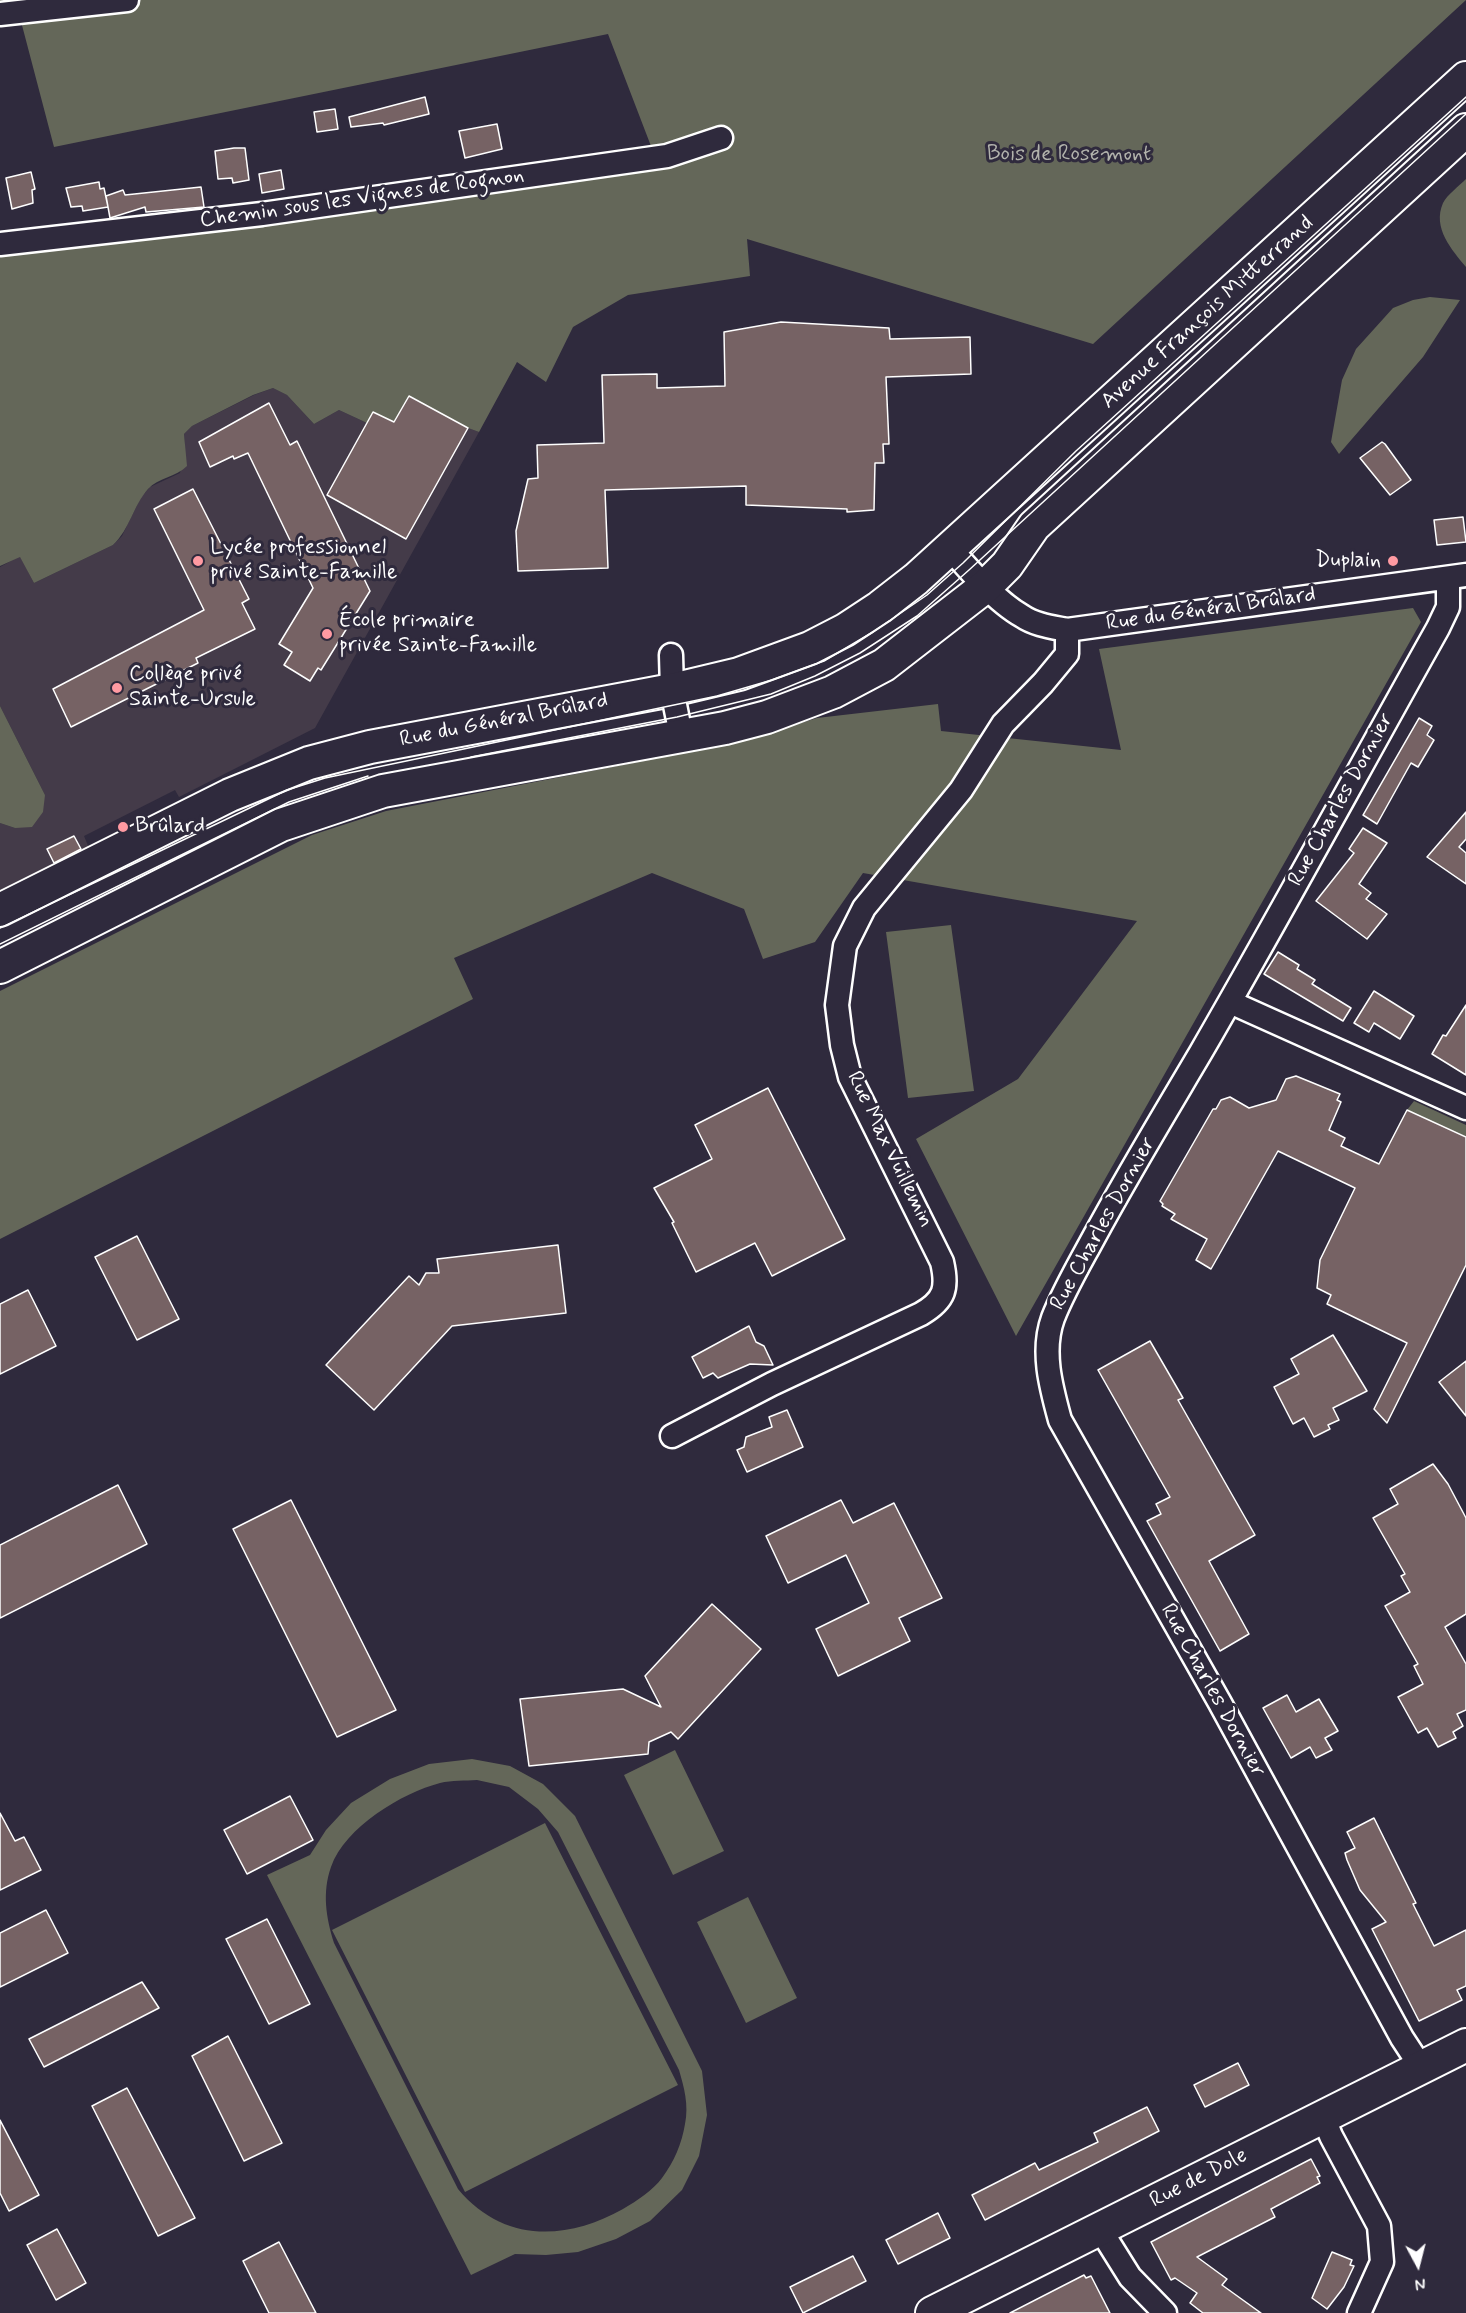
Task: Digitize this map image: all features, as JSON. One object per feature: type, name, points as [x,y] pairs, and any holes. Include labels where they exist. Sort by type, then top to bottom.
[{"type":"main road","name":"Avenue François Mitterrand","points":[[949,547],[1466,78]]},
{"type":"main road","name":"Avenue François Mitterrand","points":[[986,586],[1006,565],[1034,526],[1466,130]]},
{"type":"main road","name":"Rue du Général Brûlard","points":[[0,910],[230,795],[309,763],[370,747],[672,690],[739,674],[810,648],[845,630],[880,607],[916,579],[949,547]]},
{"type":"main road","name":"Rue du Général Brûlard","points":[[0,967],[281,825],[383,791],[725,728],[767,717],[833,692],[884,665],[986,586]]},
{"type":"main road","name":"Rue de Dole","points":[[932,2313],[1466,2045]]},
{"type":"street","points":[[0,14],[127,0]]},
{"type":"street","name":"Chemin sous les Vignes de Rognon","points":[[0,244],[273,212],[655,158],[697,148],[721,138]]},
{"type":"street","name":"Rue du Général Brûlard","points":[[949,547],[986,586],[1022,617],[1043,625],[1067,630],[1457,577]]},
{"type":"street","name":"Rue Charles Dornier","points":[[1421,2067],[1402,2038],[1220,1703],[1060,1420],[1050,1387],[1048,1338],[1053,1318],[1104,1218],[1230,1002],[1438,628],[1448,607],[1449,597],[1457,577]]},
{"type":"street","name":"Rue Max Vuillemin","points":[[672,1436],[772,1384],[921,1314],[935,1306],[941,1298],[945,1289],[946,1276],[942,1262],[850,1077],[842,1045],[837,1005],[845,946],[864,908],[961,790],[1003,724],[1043,683],[1067,654],[1067,630]]},
{"type":"street","points":[[671,656],[672,690],[681,735]]},
{"type":"street","points":[[1230,1002],[1466,1108]]},
{"type":"street","points":[[1323,2116],[1331,2136],[1379,2226],[1382,2262],[1359,2313]]},
{"type":"street","points":[[1100,2229],[1130,2277],[1165,2313]]},
{"type":"shaded area","points":[[273,388],[287,395],[314,424],[339,410],[367,423],[373,412],[409,396],[479,432],[315,728],[179,797],[175,790],[84,836],[89,848],[0,893],[0,823],[15,828],[45,795],[0,706],[0,567],[20,556],[34,583],[113,545],[122,536],[141,497],[150,487],[180,473],[185,447],[184,434],[192,426]]},
{"type":"green space","name":"Bois de Rosemont","points":[[0,0],[1466,0],[1093,344],[747,239],[750,276],[628,295],[573,327],[546,382],[517,362],[479,432],[409,396],[394,422],[373,412],[367,423],[339,410],[314,424],[287,395],[273,388],[253,395],[192,426],[184,434],[187,466],[148,489],[124,532],[113,545],[34,583],[20,557],[0,566],[0,252],[659,167],[608,34],[54,147],[18,10],[0,10]]},
{"type":"green space","points":[[1466,179],[1466,267],[1445,238],[1440,212],[1445,200]]},
{"type":"green space","points":[[1430,297],[1460,300],[1423,357],[1339,454],[1331,442],[1342,380],[1356,349],[1393,308],[1413,300]]},
{"type":"green space","points":[[1413,608],[1421,622],[1016,1336],[916,1139],[1018,1079],[1137,921],[863,873],[815,942],[763,959],[744,909],[652,873],[454,958],[473,999],[0,1239],[0,991],[312,835],[386,811],[740,742],[817,718],[938,704],[941,731],[1121,750],[1099,649]]},
{"type":"green space","points":[[0,706],[45,795],[43,812],[32,827],[15,828],[0,823]]},
{"type":"green space","points":[[951,925],[974,1091],[908,1098],[886,932]]},
{"type":"green space","points":[[1414,1101],[1466,1125],[1466,1137],[1407,1110]]},
{"type":"green space","points":[[675,1750],[724,1851],[673,1875],[624,1775]]},
{"type":"green space","points":[[472,1759],[510,1766],[543,1784],[575,1816],[702,2071],[707,2115],[699,2156],[682,2190],[650,2221],[616,2239],[578,2252],[546,2255],[515,2254],[471,2275],[267,1875],[310,1855],[326,1830],[351,1803],[390,1779],[429,1764]],"holes":[[[477,1780],[509,1787],[538,1809],[558,1832],[679,2070],[686,2103],[686,2117],[680,2145],[662,2178],[654,2187],[628,2206],[601,2220],[558,2231],[536,2231],[515,2227],[495,2219],[476,2207],[458,2189],[334,1943],[327,1915],[328,1876],[338,1852],[349,1838],[376,1814],[409,1795],[445,1782]]]},
{"type":"green space","points":[[545,1823],[678,2085],[465,2192],[332,1930]]},
{"type":"green space","points":[[748,1897],[797,1998],[746,2023],[697,1922]]},
{"type":"building","points":[[425,97],[429,114],[384,125],[383,123],[351,127],[349,117]]},
{"type":"building","points":[[335,109],[338,129],[317,132],[314,112]]},
{"type":"building","points":[[497,124],[502,149],[465,158],[459,131]]},
{"type":"building","points":[[245,148],[249,180],[233,183],[232,178],[218,179],[215,151]]},
{"type":"building","points":[[281,170],[284,189],[262,193],[259,174]]},
{"type":"building","points":[[31,172],[35,189],[32,190],[33,203],[12,209],[6,178]]},
{"type":"building","points":[[99,182],[100,189],[104,188],[108,207],[83,211],[82,206],[71,207],[66,188]]},
{"type":"building","points":[[201,187],[204,207],[146,212],[145,207],[110,218],[106,196],[123,190],[125,195]]},
{"type":"building","points":[[781,322],[889,328],[890,339],[970,337],[971,374],[886,377],[889,444],[883,444],[884,463],[875,463],[874,510],[847,512],[847,509],[746,505],[746,486],[605,490],[608,568],[518,571],[516,531],[528,479],[538,478],[537,445],[604,443],[602,375],[657,374],[657,388],[725,386],[724,332]]},
{"type":"building","points":[[409,396],[468,428],[406,539],[327,495],[373,412],[394,422]]},
{"type":"building","points":[[269,403],[290,445],[297,441],[370,591],[321,670],[318,668],[310,681],[284,665],[292,652],[279,644],[313,588],[248,453],[234,459],[233,456],[210,467],[199,442]]},
{"type":"building","points":[[1382,442],[1411,480],[1390,495],[1360,458]]},
{"type":"building","points":[[193,489],[249,599],[242,603],[255,629],[196,658],[198,663],[71,727],[53,689],[204,610],[154,509]]},
{"type":"building","points":[[1463,517],[1466,542],[1437,545],[1434,520]]},
{"type":"building","points":[[1419,718],[1432,726],[1427,735],[1434,740],[1418,767],[1411,763],[1377,824],[1363,815]]},
{"type":"building","points":[[1466,812],[1466,839],[1459,847],[1466,853],[1466,884],[1427,857]]},
{"type":"building","points":[[1363,828],[1387,843],[1359,884],[1371,893],[1366,899],[1387,914],[1367,939],[1316,901],[1354,853],[1349,849]]},
{"type":"building","points":[[74,836],[81,849],[54,863],[47,849]]},
{"type":"building","points":[[1278,952],[1299,965],[1297,969],[1315,980],[1312,984],[1351,1008],[1343,1021],[1264,974]]},
{"type":"building","points":[[1374,991],[1414,1016],[1400,1039],[1374,1023],[1369,1032],[1354,1023]]},
{"type":"building","points":[[1466,1005],[1466,1075],[1432,1054]]},
{"type":"building","points":[[1296,1076],[1340,1094],[1337,1100],[1341,1102],[1329,1130],[1345,1138],[1341,1146],[1379,1164],[1407,1110],[1466,1137],[1466,1265],[1387,1423],[1374,1409],[1407,1343],[1327,1304],[1331,1295],[1317,1288],[1320,1260],[1355,1188],[1278,1151],[1211,1269],[1196,1260],[1207,1239],[1171,1219],[1175,1214],[1162,1206],[1160,1201],[1213,1109],[1216,1109],[1221,1100],[1230,1097],[1249,1108],[1276,1100],[1286,1079]]},
{"type":"building","points":[[768,1088],[845,1239],[772,1276],[755,1243],[696,1272],[672,1223],[674,1222],[654,1188],[712,1159],[695,1125]]},
{"type":"building","points":[[137,1236],[179,1319],[137,1340],[95,1257]]},
{"type":"building","points":[[558,1245],[566,1313],[452,1326],[374,1410],[326,1365],[409,1276],[419,1285],[426,1273],[439,1273],[437,1259]]},
{"type":"building","points":[[28,1290],[56,1346],[0,1374],[0,1304]]},
{"type":"building","points":[[749,1326],[756,1342],[764,1346],[773,1365],[750,1364],[718,1378],[713,1373],[703,1378],[692,1357]]},
{"type":"building","points":[[1333,1335],[1367,1391],[1333,1408],[1339,1420],[1328,1425],[1330,1429],[1314,1437],[1304,1418],[1293,1424],[1274,1387],[1299,1374],[1291,1359]]},
{"type":"building","points":[[1150,1341],[1183,1398],[1178,1400],[1255,1535],[1209,1561],[1249,1634],[1220,1651],[1147,1521],[1161,1514],[1156,1504],[1170,1497],[1098,1370]]},
{"type":"building","points":[[1466,1361],[1466,1416],[1439,1382]]},
{"type":"building","points":[[787,1410],[803,1447],[747,1472],[737,1450],[744,1447],[746,1437],[772,1427],[769,1417]]},
{"type":"building","points":[[1433,1464],[1448,1484],[1466,1518],[1466,1614],[1445,1627],[1466,1664],[1466,1710],[1457,1714],[1463,1726],[1453,1732],[1456,1738],[1438,1747],[1427,1728],[1418,1733],[1398,1697],[1423,1684],[1414,1666],[1418,1664],[1385,1606],[1410,1592],[1401,1576],[1405,1574],[1373,1518],[1398,1504],[1390,1489]]},
{"type":"building","points":[[118,1485],[147,1544],[0,1618],[0,1545]]},
{"type":"building","points":[[291,1500],[396,1710],[337,1737],[233,1529]]},
{"type":"building","points":[[841,1500],[853,1523],[894,1503],[942,1598],[899,1618],[910,1641],[838,1676],[816,1629],[869,1603],[846,1555],[788,1583],[766,1536]]},
{"type":"building","points":[[712,1604],[761,1649],[678,1739],[671,1732],[649,1742],[648,1754],[529,1766],[520,1699],[623,1689],[661,1707],[645,1676]]},
{"type":"building","points":[[1287,1695],[1296,1712],[1319,1699],[1338,1731],[1325,1738],[1332,1750],[1316,1758],[1310,1747],[1291,1758],[1263,1708]]},
{"type":"building","points":[[290,1796],[313,1840],[247,1874],[224,1830]]},
{"type":"building","points":[[0,1813],[15,1841],[24,1837],[41,1870],[0,1890]]},
{"type":"building","points":[[1374,1818],[1416,1903],[1413,1904],[1434,1946],[1466,1930],[1466,1986],[1457,1990],[1462,2000],[1419,2021],[1372,1929],[1386,1922],[1360,1890],[1345,1853],[1355,1848],[1347,1832]]},
{"type":"building","points":[[46,1910],[68,1953],[0,1987],[0,1933]]},
{"type":"building","points":[[267,1919],[310,2004],[269,2024],[226,1939]]},
{"type":"building","points":[[142,1982],[159,2008],[44,2067],[29,2039]]},
{"type":"building","points":[[228,2036],[282,2143],[244,2161],[192,2056]]},
{"type":"building","points":[[1238,2063],[1249,2085],[1205,2107],[1194,2085]]},
{"type":"building","points":[[127,2088],[195,2218],[158,2236],[92,2106]]},
{"type":"building","points":[[1147,2107],[1159,2131],[985,2220],[972,2195],[1035,2163],[1039,2170],[1098,2142],[1094,2133]]},
{"type":"building","points":[[0,2120],[39,2195],[9,2211],[0,2193]]},
{"type":"building","points":[[1311,2159],[1320,2176],[1317,2177],[1320,2183],[1271,2209],[1275,2217],[1197,2257],[1227,2279],[1222,2285],[1261,2313],[1203,2313],[1190,2303],[1197,2293],[1175,2278],[1171,2280],[1151,2242]]},
{"type":"building","points":[[938,2213],[950,2238],[898,2264],[886,2240]]},
{"type":"building","points":[[57,2229],[86,2283],[56,2300],[27,2245]]},
{"type":"building","points":[[279,2242],[316,2313],[269,2313],[243,2261]]},
{"type":"building","points":[[1332,2252],[1352,2260],[1350,2265],[1354,2266],[1344,2287],[1327,2309],[1312,2298]]},
{"type":"building","points":[[853,2256],[866,2281],[803,2313],[790,2287]]},
{"type":"building","points":[[1084,2275],[1086,2278],[1091,2276],[1110,2313],[1010,2313]]},
{"type":"tram line","points":[[0,928],[287,790],[325,778],[717,696],[772,680],[824,661],[873,632],[927,595],[963,563],[1076,451],[1466,97]]},
{"type":"tram line","points":[[471,757],[677,717],[771,694],[815,676],[860,653],[917,616],[969,570],[1466,114]]},
{"type":"tram line","points":[[0,944],[289,802],[368,776]]},
{"type":"place","name":"Lycée professionnel privé Sainte-Famille","points":[[198,561]]},
{"type":"place","name":"Duplain","points":[[1393,561]]},
{"type":"place","name":"École primaire privée Sainte-Famille","points":[[327,634]]},
{"type":"place","name":"Collège privé Sainte-Ursule","points":[[117,688]]},
{"type":"place","name":"Brûlard","points":[[123,827]]}]
